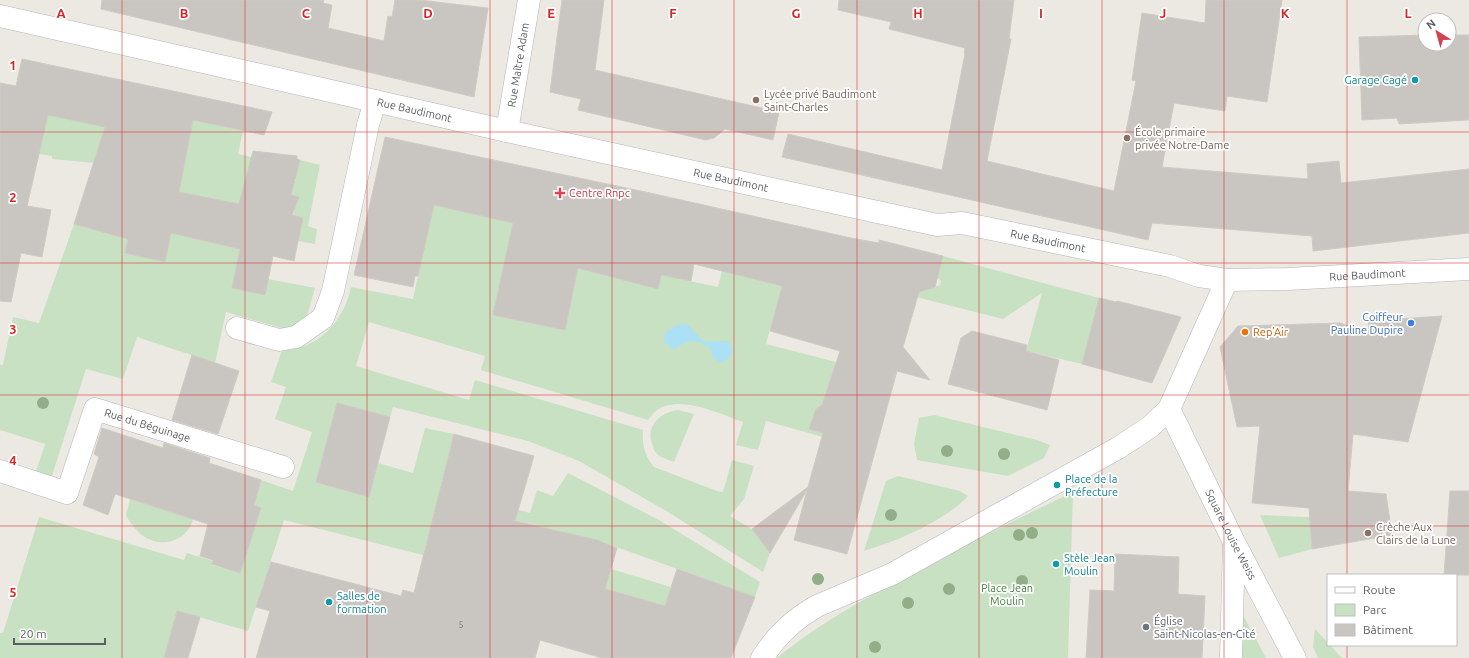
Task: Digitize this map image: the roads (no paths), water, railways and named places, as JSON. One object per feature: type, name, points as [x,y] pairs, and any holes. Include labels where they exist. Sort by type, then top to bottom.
[{"type":"street","name":"Rue Maître Adam","points":[[507,131],[529,0]]},
{"type":"street","name":"Rue Baudimont","points":[[0,16],[507,131],[937,225],[962,223],[1170,266],[1199,276],[1227,280],[1288,279],[1469,269]]},
{"type":"street","points":[[238,328],[279,340],[296,337],[323,318],[333,291],[368,125],[375,101]]},
{"type":"street","points":[[762,658],[778,636],[805,613],[817,606],[892,574],[1118,448],[1150,427],[1169,409],[1227,280]]},
{"type":"street","name":"Rue du Béguinage","points":[[0,471],[67,493],[95,409],[283,467]]},
{"type":"street","name":"Square Louise Weiss","points":[[1169,409],[1234,542],[1295,658]]},
{"type":"street","points":[[1231,658],[1234,542]]},
{"type":"water","points":[[682,324],[688,325],[705,341],[728,341],[732,349],[730,357],[724,362],[718,362],[712,355],[710,348],[701,343],[695,342],[685,343],[673,349],[664,342],[665,333],[675,326]]},
{"type":"place","name":"Garage Cagé","points":[[1415,80]]},
{"type":"place","name":"Lycée privé Baudimont Saint-Charles","points":[[756,100]]},
{"type":"place","name":"École primaire privée Notre-Dame","points":[[1127,138]]},
{"type":"place","name":"Centre Rnpc","points":[[560,193]]},
{"type":"place","name":"Coiffeur Pauline Dupire","points":[[1411,323]]},
{"type":"place","name":"Rep’Air","points":[[1245,332]]},
{"type":"place","name":"Place de la Préfecture","points":[[1057,485]]},
{"type":"place","name":"Crèche Aux Clairs de la Lune","points":[[1368,533]]},
{"type":"place","name":"Stèle Jean Moulin","points":[[1056,564]]},
{"type":"place","name":"Salles de formation","points":[[329,602]]},
{"type":"place","name":"Église Saint-Nicolas-en-Cité","points":[[1146,627]]},
{"type":"park label","name":"Place Jean Moulin","points":[[1007,594]]}]
